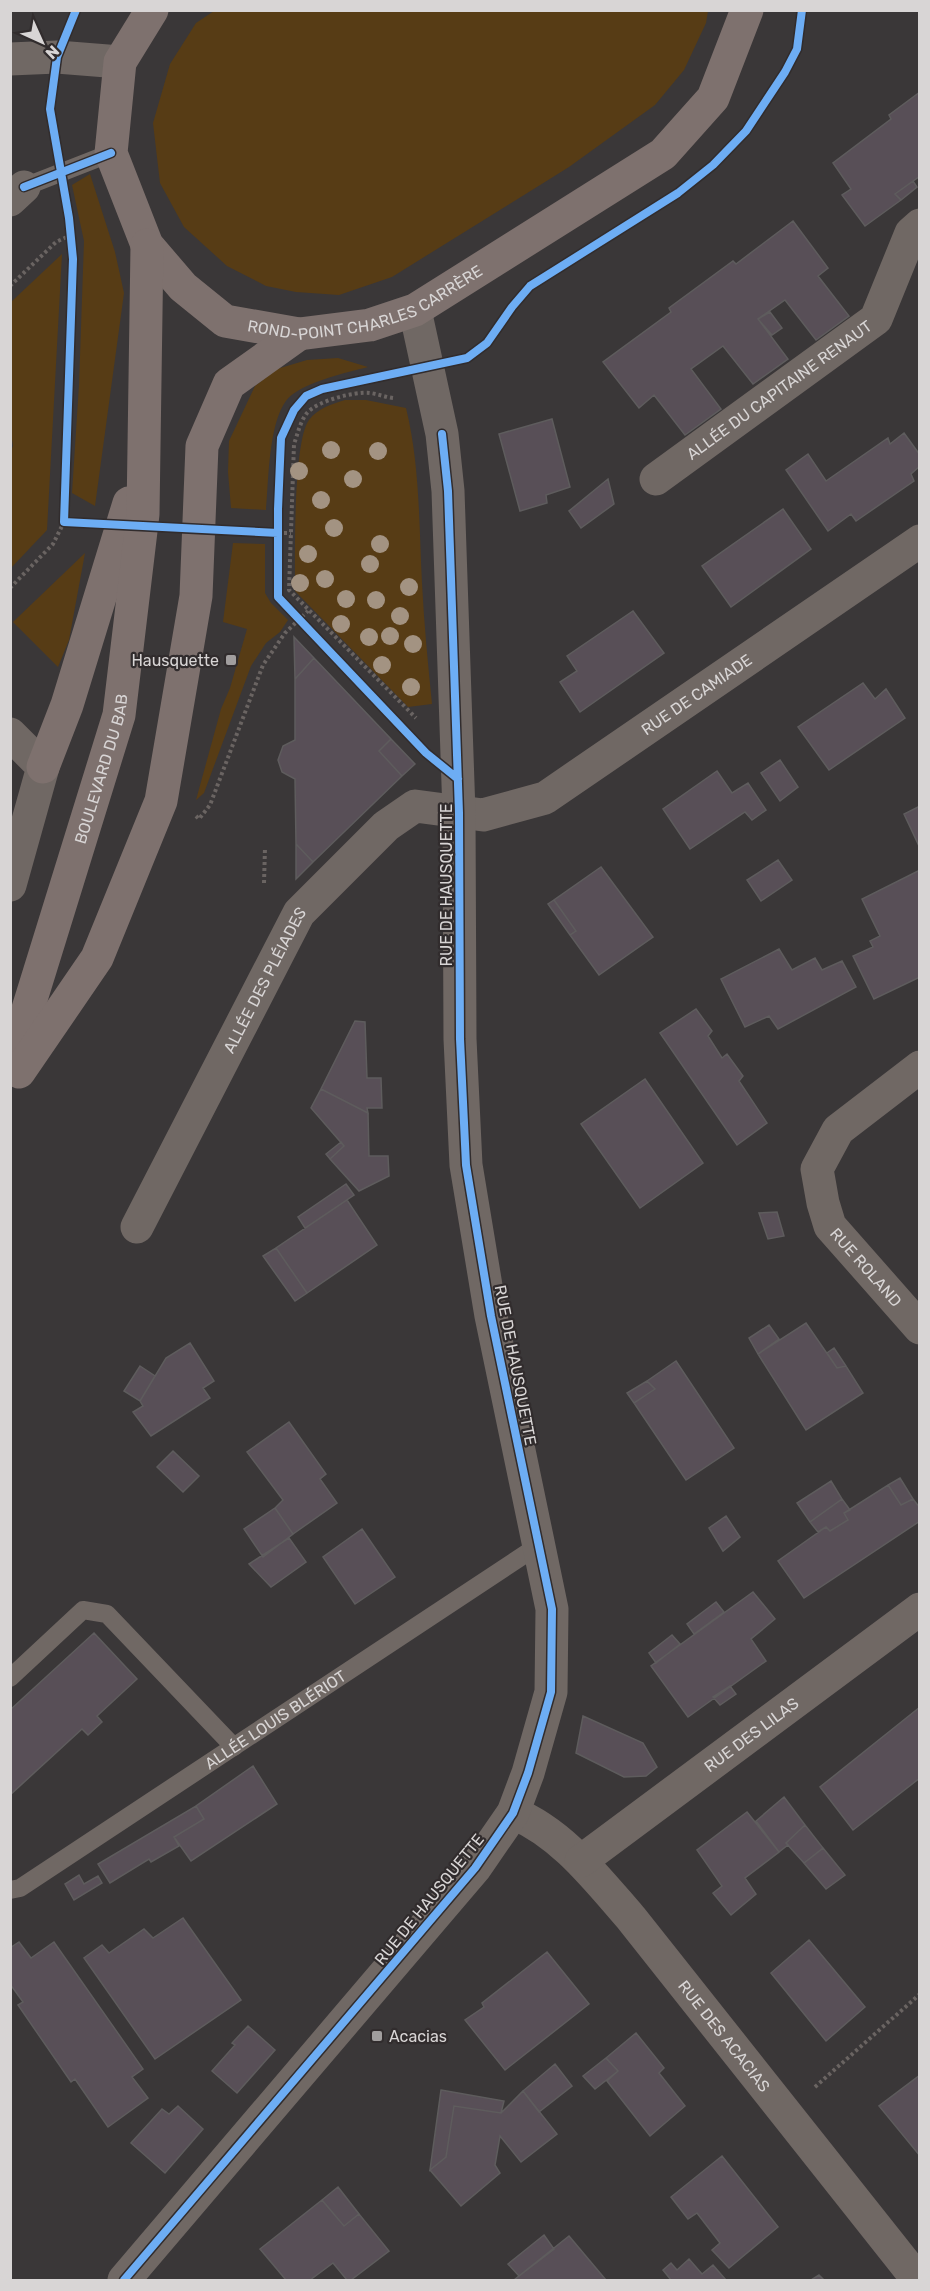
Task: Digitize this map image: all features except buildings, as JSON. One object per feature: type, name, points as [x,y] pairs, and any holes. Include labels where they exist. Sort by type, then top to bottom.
[{"type":"main road","name":"ROND-POINT CHARLES CARRÈRE","points":[[152,10],[120,62],[111,153],[147,245],[183,287],[225,321],[299,334],[370,325],[415,310],[663,154],[713,98],[747,10]]},
{"type":"main road","name":"BOULEVARD DU BAB","points":[[10,1067],[119,715],[143,514],[147,245]]},
{"type":"main road","points":[[10,1084],[97,958],[161,801],[196,596],[202,446],[229,384],[299,334]]},
{"type":"main road","points":[[43,767],[67,705],[144,453]]},
{"type":"street","points":[[10,59],[57,57],[120,62]]},
{"type":"street","name":"ALLÉE DU CAPITAINE RENAUT","points":[[656,479],[876,319],[911,233],[920,225]]},
{"type":"street","name":"RUE DE HAUSQUETTE","points":[[124,2280],[475,1868],[513,1813],[528,1773],[551,1692],[552,1609],[490,1317],[466,1165],[460,1039],[459,813],[448,491],[442,434],[415,310]]},
{"type":"street","name":"RUE DE CAMIADE","points":[[459,813],[483,815],[546,798],[920,541]]},
{"type":"street","points":[[10,734],[43,767],[10,885]]},
{"type":"street","name":"ALLÉE DES PLÉIADES","points":[[136,1227],[299,913],[386,826],[415,806],[459,813]]},
{"type":"street","name":"RUE ROLAND","points":[[920,1067],[838,1130],[817,1169],[830,1226],[920,1328]]},
{"type":"street","name":"RUE DES LILAS","points":[[581,1861],[920,1609]]},
{"type":"street","name":"RUE DES ACACIAS","points":[[513,1813],[533,1821],[581,1861],[631,1918],[918,2280]]},
{"type":"lane","points":[[17,193],[61,172],[111,153]]},
{"type":"lane","name":"ALLÉE LOUIS BLÉRIOT","points":[[10,1890],[20,1888],[539,1545]]},
{"type":"lane","points":[[10,1678],[83,1610],[107,1614],[234,1747]]},
{"type":"path","points":[[61,172],[72,247]]},
{"type":"path","points":[[10,286],[56,242],[71,236]]},
{"type":"path","points":[[401,400],[368,392],[322,403],[309,411],[300,425],[294,444],[289,590],[423,725]]},
{"type":"path","points":[[10,588],[53,544],[64,522],[64,510]]},
{"type":"path","points":[[278,521],[278,543]]},
{"type":"path","points":[[64,522],[75,522]]},
{"type":"path","points":[[268,532],[291,533]]},
{"type":"path","points":[[292,611],[308,627]]},
{"type":"path","points":[[193,813],[200,819],[210,805],[262,665],[285,633],[309,611]]},
{"type":"path","points":[[264,883],[265,848]]},
{"type":"path","points":[[785,2112],[920,1994]]},
{"type":"shaded area","points":[[214,11],[708,11],[706,23],[684,70],[655,105],[569,167],[392,277],[339,295],[296,292],[266,286],[227,266],[184,227],[160,183],[153,123],[170,64],[196,23]]},
{"type":"shaded area","points":[[90,174],[115,252],[124,293],[95,506],[72,493],[79,385],[84,241],[72,185]]},
{"type":"shaded area","points":[[62,254],[47,530],[11,568],[10,453],[13,446],[10,427],[11,302]]},
{"type":"shaded area","points":[[338,358],[368,367],[319,381],[293,394],[285,403],[274,431],[266,510],[231,508],[228,472],[229,441],[255,386],[277,369],[307,360]]},
{"type":"shaded area","points":[[345,400],[366,400],[406,408],[416,473],[432,704],[408,707],[295,591],[296,501],[304,432],[309,420],[317,412]]},
{"type":"shaded area","points":[[233,543],[265,544],[265,593],[271,603],[288,620],[280,632],[266,643],[251,666],[204,793],[196,800],[221,709],[230,688],[247,629],[223,622]]},
{"type":"shaded area","points":[[85,553],[69,640],[58,667],[13,622]]},
{"type":"cycle path","points":[[76,10],[57,57],[50,109],[69,218],[73,259],[64,522],[278,533]]},
{"type":"cycle path","points":[[458,779],[426,753],[278,597],[281,438],[294,410],[306,396],[322,389],[467,358],[487,343],[530,286],[678,193],[713,165],[746,131],[785,72],[797,49],[802,10]]},
{"type":"cycle path","points":[[24,187],[111,153]]},
{"type":"cycle path","points":[[124,2280],[475,1868],[513,1813],[528,1773],[551,1692],[552,1609],[491,1316],[466,1165],[460,1039],[459,813],[448,491],[442,434]]},
{"type":"place","name":"Hausquette","points":[[231,660]]},
{"type":"place","name":"Acacias","points":[[377,2036]]}]
